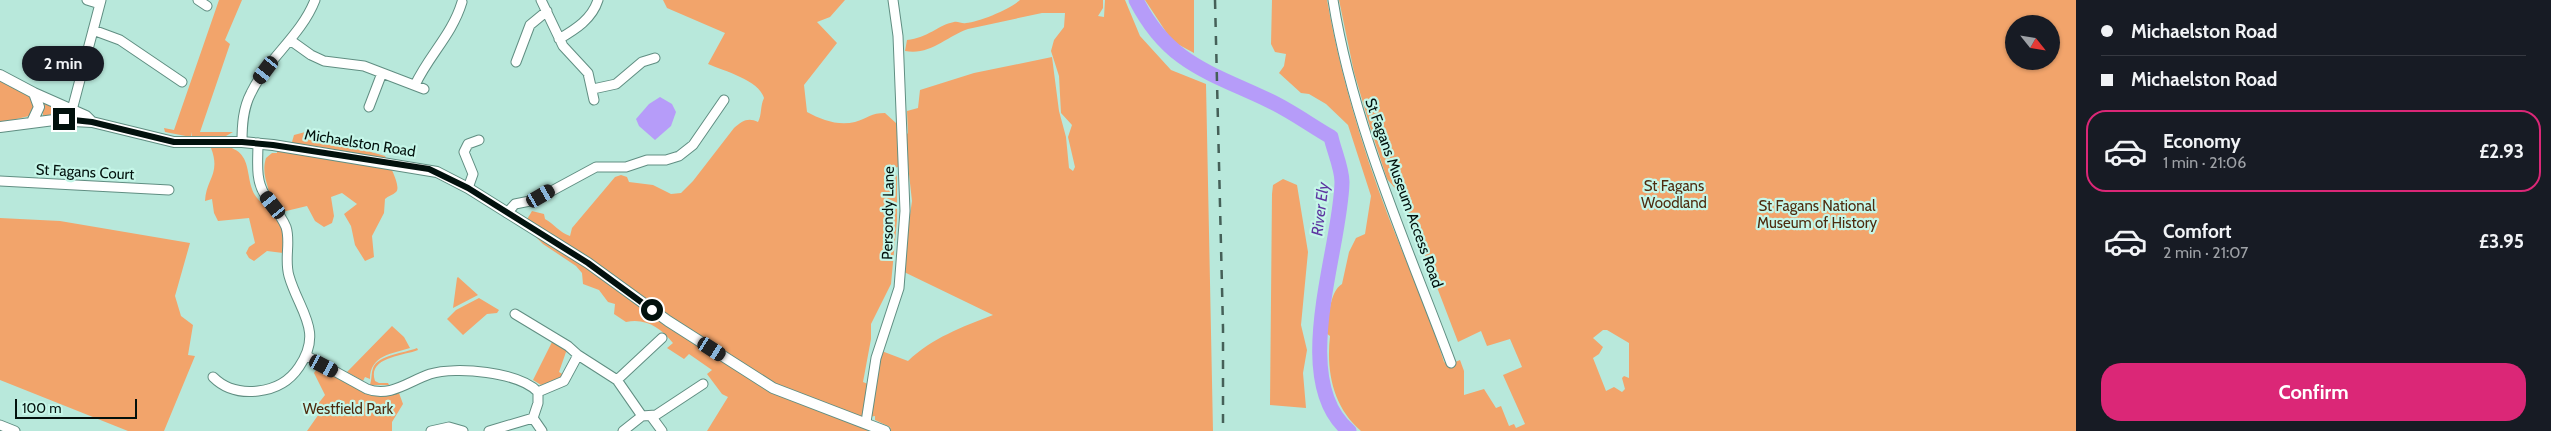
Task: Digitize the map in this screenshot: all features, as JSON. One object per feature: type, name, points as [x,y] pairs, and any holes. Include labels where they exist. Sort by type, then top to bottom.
[{"type":"street","points":[[72,110],[101,2],[88,0]]},
{"type":"street","points":[[198,0],[206,6]]},
{"type":"street","points":[[242,142],[243,116],[251,93],[304,22],[315,0]]},
{"type":"street","points":[[541,0],[559,39],[567,51],[588,72],[594,100]]},
{"type":"street","points":[[559,39],[582,25],[592,14],[598,0]]},
{"type":"street","name":"Persondy Lane","points":[[866,422],[876,358],[899,288],[905,211],[898,36],[893,0]]},
{"type":"street","name":"St Fagans Museum Access Road","points":[[1333,0],[1345,58],[1366,136],[1451,363]]},
{"type":"street","points":[[290,40],[311,55],[324,61],[364,66],[420,87],[423,69],[445,40],[462,2]]},
{"type":"street","points":[[516,62],[532,22],[547,11]]},
{"type":"street","points":[[93,30],[120,40],[182,82]]},
{"type":"street","points":[[593,89],[616,84],[642,62],[655,58]]},
{"type":"street","points":[[369,107],[382,73]]},
{"type":"street","name":"Michaelston Road","points":[[1,74],[92,122]]},
{"type":"street","points":[[32,122],[38,106],[34,93]]},
{"type":"street","points":[[507,213],[515,204],[535,200],[596,167],[626,167],[646,160],[666,160],[679,156],[693,145],[724,100]]},
{"type":"street","name":"Michaelston Road","points":[[0,127],[64,119],[92,122],[174,142],[258,143],[429,169],[468,188],[588,263],[668,321],[773,388],[793,398],[866,422],[885,431]]},
{"type":"street","points":[[468,188],[474,174],[464,152],[468,144],[479,140]]},
{"type":"street","points":[[213,377],[221,385],[232,389],[252,391],[268,389],[290,379],[307,356],[310,334],[287,269],[286,228],[261,188],[258,175],[258,143]]},
{"type":"street","name":"St Fagans Court","points":[[0,181],[169,190]]},
{"type":"street","points":[[516,314],[568,346],[578,356],[617,380],[646,416],[662,431]]},
{"type":"street","points":[[617,380],[662,338]]},
{"type":"street","points":[[307,356],[367,389],[378,392],[391,391],[430,374],[448,371],[512,377],[527,383],[538,392]]},
{"type":"street","points":[[538,392],[564,381],[578,356]]},
{"type":"street","points":[[623,431],[703,384]]},
{"type":"street","points":[[533,418],[538,403],[538,392]]},
{"type":"street","points":[[489,431],[533,418]]},
{"type":"street","points":[[533,418],[542,431]]},
{"type":"street","points":[[0,425],[15,431]]},
{"type":"street","points":[[431,431],[449,426],[463,431]]},
{"type":"green space","points":[[219,0],[242,0],[225,40],[230,44],[200,132],[233,132],[226,136],[192,137],[192,132],[191,137],[165,132],[164,128],[174,130]]},
{"type":"green space","points":[[663,0],[845,0],[830,17],[817,22],[837,43],[804,85],[807,112],[836,123],[855,122],[873,115],[885,113],[908,134],[907,111],[918,108],[920,90],[974,73],[1052,57],[1059,111],[1066,137],[1069,168],[1073,171],[1075,167],[1068,137],[1072,125],[1061,113],[1059,76],[1051,51],[1054,40],[1064,27],[1065,13],[1042,13],[968,29],[922,51],[905,51],[907,40],[921,37],[948,24],[956,22],[966,23],[986,18],[1020,0],[1103,0],[1103,8],[1098,16],[1104,17],[1105,0],[1125,0],[1140,36],[1171,70],[1206,84],[1213,431],[891,431],[890,427],[875,420],[875,416],[862,418],[880,431],[707,431],[728,397],[722,394],[707,374],[712,370],[689,354],[684,359],[667,348],[673,343],[652,325],[640,321],[626,322],[614,314],[615,304],[608,302],[599,290],[583,284],[582,273],[576,266],[543,244],[532,233],[526,221],[532,211],[544,214],[545,219],[570,236],[572,228],[615,177],[621,175],[627,177],[629,182],[653,185],[671,194],[681,193],[693,181],[734,128],[745,120],[758,122],[764,98],[761,92],[748,81],[708,64],[725,33],[667,8]],"holes":[[[908,165],[912,201],[902,271],[993,315],[937,340],[908,361],[879,350],[868,384],[863,382],[871,339],[871,324],[891,284],[897,220],[897,177],[893,168]]]},
{"type":"green space","points":[[1145,0],[1194,0],[1194,53],[1172,41]]},
{"type":"green space","name":"St Fagans National Museum of History","points":[[1272,0],[1327,0],[1345,81],[1368,161],[1444,362],[1448,365],[1460,360],[1464,371],[1464,395],[1484,389],[1496,408],[1501,406],[1509,426],[1514,424],[1516,428],[1525,424],[1503,375],[1522,367],[1510,339],[1487,346],[1481,331],[1458,342],[1402,196],[1387,179],[1354,72],[1339,0],[2076,0],[2076,431],[1361,431],[1351,422],[1338,400],[1329,363],[1330,336],[1326,333],[1332,299],[1334,293],[1342,284],[1349,252],[1356,238],[1365,234],[1371,196],[1348,125],[1326,104],[1309,94],[1301,93],[1279,73],[1284,66],[1286,54],[1275,52],[1271,44]],"holes":[[[1603,330],[1607,330],[1629,343],[1629,378],[1624,376],[1622,378],[1625,389],[1622,392],[1614,387],[1606,391],[1593,358],[1599,354],[1603,347],[1593,338]]]},
{"type":"green space","points":[[0,79],[29,96],[34,105],[29,116],[0,123]]},
{"type":"green space","points":[[43,102],[63,111],[63,112],[43,116]]},
{"type":"green space","points":[[309,131],[318,141],[343,144],[385,156],[394,174],[397,189],[395,193],[385,199],[384,213],[372,236],[374,257],[365,261],[355,245],[351,226],[344,214],[357,204],[342,193],[331,197],[334,216],[332,223],[324,227],[315,221],[307,206],[282,212],[289,232],[283,253],[267,251],[254,261],[246,253],[249,247],[255,243],[249,218],[218,221],[214,213],[212,199],[205,201],[214,170],[214,157],[211,148],[213,145],[230,147],[240,153],[245,161],[253,192],[260,201],[271,208],[264,171],[266,158],[272,153],[277,153],[277,150],[290,149],[294,135]]},
{"type":"green space","points":[[1283,179],[1297,185],[1308,252],[1301,325],[1307,350],[1303,373],[1306,408],[1270,405],[1272,194],[1273,185]]},
{"type":"green space","points":[[0,218],[60,221],[190,243],[175,296],[181,316],[193,325],[188,355],[195,356],[164,431],[128,431],[0,380]]},
{"type":"green space","points":[[457,278],[478,295],[453,308]]},
{"type":"green space","points":[[479,298],[499,310],[497,313],[487,314],[463,335],[447,319],[456,310]]},
{"type":"green space","points":[[392,326],[404,337],[410,348],[389,354],[378,360],[371,371],[370,379],[365,377],[363,381],[347,372]]},
{"type":"green space","points":[[552,342],[555,342],[572,354],[566,352],[559,372],[564,377],[541,385],[533,380]]},
{"type":"green space","points":[[417,348],[418,350],[381,362],[376,367],[374,373],[375,381],[388,383],[389,385],[370,385],[373,368],[380,360]]},
{"type":"green space","name":"Westfield Park","points":[[318,367],[367,393],[388,395],[399,393],[403,404],[392,422],[392,431],[307,431],[321,411],[318,404],[325,395],[314,373]]},
{"type":"shaded area","points":[[660,97],[672,104],[676,112],[671,126],[655,140],[639,126],[636,119],[649,104]]},
{"type":"waterway","name":"River Ely","points":[[1136,0],[1148,21],[1176,52],[1209,73],[1276,104],[1331,137],[1342,182],[1340,210],[1322,312],[1320,347],[1322,380],[1331,408],[1349,431]]},
{"type":"railway","points":[[1215,0],[1223,328],[1223,431]]},
{"type":"route","points":[[64,119],[83,123],[92,122],[185,144],[242,142],[273,145],[429,169],[468,188],[588,263],[652,310]]},
{"type":"park label","name":"St Fagans Woodland","points":[[1674,194]]}]
